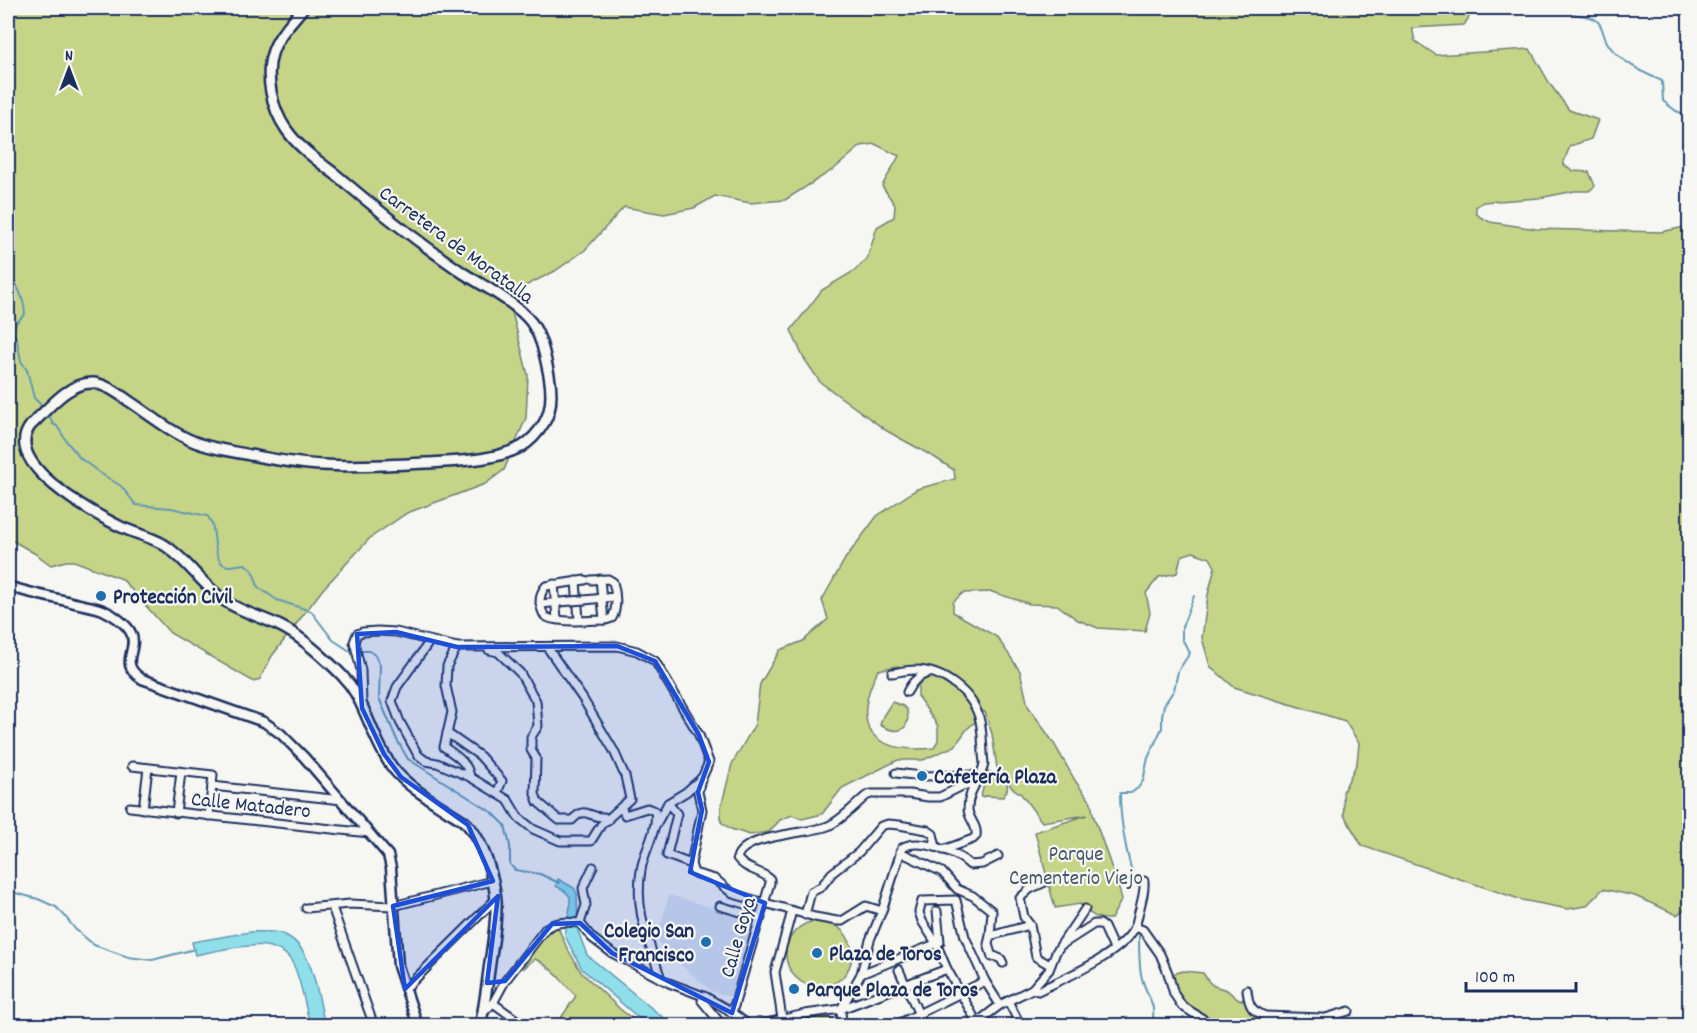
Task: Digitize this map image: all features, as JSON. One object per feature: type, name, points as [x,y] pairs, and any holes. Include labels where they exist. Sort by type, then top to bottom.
[{"type":"main road","name":"Carretera de Moratalla","points":[[303,8],[276,44],[270,66],[271,89],[284,127],[308,152],[390,220],[424,246],[511,304],[529,320],[542,346],[550,379],[551,404],[544,424],[525,445],[483,458],[398,465],[321,465],[224,450],[195,442],[96,383],[77,386],[61,396],[31,425],[25,437],[26,450],[35,467],[52,484],[87,509],[122,528],[167,547],[203,583],[235,607],[283,627],[324,658],[342,675],[356,694],[384,754],[401,777],[421,794],[462,820],[474,833],[482,848],[496,899],[489,983],[480,1026]]},
{"type":"street","points":[[600,579],[604,620]]},
{"type":"street","points":[[600,579],[613,582],[615,613],[612,618],[557,620],[546,616],[542,611],[541,594],[546,586],[600,579]]},
{"type":"street","points":[[576,581],[579,620]]},
{"type":"street","points":[[554,584],[557,620]]},
{"type":"street","points":[[8,586],[96,608],[110,614],[132,634],[129,662],[130,668],[136,675],[258,718],[269,724],[304,757],[384,850],[389,859],[397,958],[418,1026]]},
{"type":"street","points":[[541,604],[615,597]]},
{"type":"street","points":[[362,708],[361,676],[354,642],[357,634],[362,632],[396,633],[457,647],[617,646],[637,651],[655,661],[699,735],[709,762],[698,792],[702,810],[691,864],[694,873],[715,879],[734,894],[805,915],[837,921],[847,918],[866,906],[882,911]]},
{"type":"street","points":[[430,641],[397,687],[393,697],[393,706],[421,758],[470,777],[497,793],[508,800],[518,817],[533,829],[560,841],[591,841],[602,825],[630,799],[625,776],[614,751],[583,699],[547,647]]},
{"type":"street","points":[[457,647],[447,666],[446,686],[452,712],[444,747],[462,760],[469,769],[470,777]]},
{"type":"street","points":[[478,647],[498,652],[520,673],[536,702],[538,726],[531,737],[531,750],[536,758],[535,794],[538,802],[560,820],[572,820],[579,813],[585,812],[608,820]]},
{"type":"street","points":[[892,673],[916,670],[942,676],[964,692],[974,705],[980,721],[984,763],[981,775],[971,791],[968,810],[969,817],[976,828],[976,836],[973,839],[939,849]]},
{"type":"street","points":[[907,692],[914,680],[930,673]]},
{"type":"street","points":[[447,733],[480,756],[501,781],[497,793]]},
{"type":"street","points":[[132,766],[213,775],[209,816]]},
{"type":"street","points":[[143,809],[148,768]]},
{"type":"street","points":[[176,813],[181,772]]},
{"type":"street","points":[[896,773],[922,776],[981,775]]},
{"type":"street","points":[[654,828],[668,803],[686,792],[702,778]]},
{"type":"street","name":"Calle Goya","points":[[732,1013],[761,918],[770,879],[767,875],[751,870],[740,862],[737,858],[738,853],[768,838],[828,826],[871,794],[909,794],[928,798],[975,783]]},
{"type":"street","points":[[212,786],[342,800]]},
{"type":"street","points":[[668,803],[677,814],[667,855],[691,864]]},
{"type":"street","name":"Calle Matadero","points":[[130,807],[369,833]]},
{"type":"street","points":[[621,807],[625,815],[647,808],[655,812],[654,828],[641,868],[638,897],[644,930],[660,979]]},
{"type":"street","points":[[805,915],[811,892],[821,887],[832,873],[859,852],[880,826],[899,825],[927,830],[933,834],[939,849]]},
{"type":"street","points":[[841,1023],[841,1009],[861,974],[900,852],[905,846],[921,844],[939,849],[967,862],[970,866],[982,864],[998,856]]},
{"type":"street","points":[[900,852],[942,872],[957,889],[973,896],[992,911],[988,944],[992,957],[1001,959],[1003,963]]},
{"type":"street","points":[[578,923],[586,905],[583,888],[593,867]]},
{"type":"street","points":[[306,908],[350,904],[393,906],[492,881]]},
{"type":"street","points":[[1047,881],[1030,889],[1020,898],[1024,917],[1030,925],[1036,957],[1050,965]]},
{"type":"street","points":[[1032,989],[1038,991],[1081,970],[1122,942],[1135,927],[1145,890],[1143,881]]},
{"type":"street","points":[[405,989],[496,899]]},
{"type":"street","points":[[1000,1005],[985,981],[965,937],[956,900],[922,901],[919,912],[922,921],[936,944],[976,1025],[1000,1005],[1032,989],[1048,970],[1056,952],[1085,909]]},
{"type":"street","points":[[720,906],[761,918]]},
{"type":"street","points":[[332,907],[374,1026]]},
{"type":"street","points":[[861,974],[940,942],[937,910]]},
{"type":"street","points":[[782,1019],[775,972],[792,911]]},
{"type":"street","points":[[482,1014],[493,1003],[505,981],[546,928],[555,923],[578,923],[602,947],[660,979],[706,997],[751,1026],[841,1009],[947,969]]},
{"type":"street","points":[[1061,945],[1094,924],[1100,924],[1104,927],[1114,949]]},
{"type":"street","points":[[990,936],[1030,925]]},
{"type":"street","points":[[1135,927],[1143,930],[1160,954],[1174,994],[1182,1005],[1214,1026]]},
{"type":"street","points":[[899,970],[924,1026]]},
{"type":"street","points":[[489,983],[505,981]]},
{"type":"street","points":[[894,1026],[985,981]]},
{"type":"street","points":[[489,983],[496,986],[498,993]]},
{"type":"street","points":[[1247,990],[1252,1010],[1265,1016],[1273,1026]]},
{"type":"street","points":[[485,996],[486,1004],[493,1003]]},
{"type":"street","points":[[706,997],[702,1001],[723,1026]]},
{"type":"street","points":[[1008,1001],[1021,1026]]},
{"type":"street","points":[[493,1003],[525,1026]]},
{"type":"street","points":[[824,1011],[834,1015],[841,1023]]},
{"type":"street","points":[[1298,1026],[1349,1011]]},
{"type":"street","points":[[1265,1016],[1322,1018]]},
{"type":"highlighted area","points":[[396,632],[457,647],[617,646],[655,661],[699,735],[709,762],[698,792],[702,810],[690,872],[765,903],[732,1013],[612,953],[580,923],[552,924],[505,981],[487,983],[498,896],[405,989],[393,906],[493,881],[468,825],[401,777],[384,754],[362,708],[357,634]]},
{"type":"shaded area","points":[[669,895],[756,920],[733,998],[711,991],[661,948],[657,937]]},
{"type":"green space","name":"Parque Cementerio Viejo","points":[[8,8],[1468,8],[1471,14],[1464,25],[1412,28],[1415,41],[1436,55],[1530,49],[1550,84],[1569,110],[1598,120],[1591,139],[1570,146],[1563,164],[1573,171],[1589,172],[1595,186],[1589,191],[1575,191],[1539,198],[1483,202],[1476,207],[1476,213],[1480,217],[1490,222],[1536,229],[1661,232],[1689,226],[1689,906],[1677,915],[1635,896],[1603,889],[1586,906],[1568,909],[1522,900],[1362,846],[1344,815],[1343,792],[1357,763],[1359,743],[1345,721],[1234,687],[1210,666],[1202,638],[1208,595],[1215,567],[1210,558],[1193,552],[1181,556],[1177,573],[1159,577],[1146,593],[1150,613],[1145,631],[1098,628],[1078,620],[1057,605],[1030,604],[992,592],[963,593],[953,602],[953,612],[997,637],[1020,671],[1028,706],[1091,802],[1122,899],[1111,919],[1094,916],[1080,904],[1055,908],[1035,832],[1087,815],[1042,822],[997,768],[992,734],[985,712],[981,711],[977,712],[975,722],[955,746],[923,760],[898,760],[842,788],[822,814],[802,819],[792,815],[780,820],[769,832],[750,835],[731,829],[721,822],[721,807],[732,764],[755,724],[760,684],[780,650],[803,641],[828,619],[822,600],[845,559],[877,516],[917,489],[955,479],[954,470],[887,431],[820,382],[803,357],[791,330],[822,290],[854,271],[867,259],[877,227],[894,217],[895,205],[882,186],[899,156],[875,144],[861,146],[834,169],[785,200],[750,203],[715,196],[694,208],[664,214],[624,207],[585,250],[555,271],[525,286],[512,312],[528,375],[526,418],[504,470],[485,484],[407,513],[370,538],[323,589],[272,656],[260,679],[254,682],[170,633],[122,579],[74,561],[51,565],[8,538]],"holes":[[[897,666],[930,673],[918,686],[918,697],[938,726],[938,740],[934,748],[895,747],[882,742],[872,733],[867,722],[866,708],[878,670]]]},
{"type":"green space","points":[[892,702],[907,710],[907,723],[901,730],[892,730],[880,725]]},
{"type":"green space","points":[[987,771],[1001,777],[1007,783],[1008,787],[1003,797],[981,797]]},
{"type":"green space","points":[[819,921],[832,924],[842,931],[849,941],[852,954],[849,967],[842,977],[832,984],[819,987],[806,984],[796,977],[789,967],[786,954],[789,941],[796,931],[806,924]]},
{"type":"green space","points":[[558,927],[581,972],[640,1025],[556,1025],[576,996],[541,962],[535,959],[523,969],[542,940]]},
{"type":"green space","points":[[1183,971],[1203,973],[1214,986],[1227,990],[1236,998],[1246,1001],[1249,1012],[1270,1025],[1220,1025],[1185,1002],[1177,990],[1172,974]]},
{"type":"green space","points":[[827,1016],[835,1025],[776,1025]]},
{"type":"water","points":[[558,879],[574,888],[577,894],[578,931],[587,955],[672,1025],[647,1025],[582,969],[565,936],[570,897],[556,886]]},
{"type":"water","points":[[250,932],[278,933],[296,943],[309,963],[314,976],[325,1025],[310,1025],[294,966],[287,955],[276,949],[264,946],[236,947],[195,955],[192,942]]},
{"type":"waterway","points":[[1572,8],[1573,13],[1597,20],[1612,50],[1632,66],[1662,81],[1663,101],[1676,111],[1690,116]]},
{"type":"waterway","points":[[8,271],[22,296],[25,314],[16,323],[13,331],[34,398],[44,408]]},
{"type":"waterway","points":[[48,413],[53,424],[57,426],[81,459],[121,486],[136,505],[171,508],[208,516],[212,523],[217,556],[224,565],[245,564],[253,571],[258,587],[277,600],[311,611],[333,640],[350,651]]},
{"type":"waterway","points":[[1132,872],[1123,832],[1120,793],[1131,793],[1143,781],[1148,758],[1162,728],[1164,705],[1174,690],[1178,671],[1190,653],[1182,639],[1182,627],[1194,596]]},
{"type":"waterway","points":[[362,651],[369,651],[375,655],[380,666],[379,698],[408,759],[493,813],[505,825],[510,846],[510,864],[515,870],[540,874],[559,883]]},
{"type":"waterway","points":[[8,891],[38,899],[56,907],[75,929],[94,945],[128,957],[152,960],[195,949]]},
{"type":"waterway","points":[[1140,923],[1141,916]]},
{"type":"waterway","points":[[1139,935],[1141,974],[1153,1011],[1151,1026]]},
{"type":"place","name":"Protección Civil","points":[[101,596]]},
{"type":"place","name":"Cafetería Plaza","points":[[922,776]]},
{"type":"place","name":"Colegio San Francisco","points":[[706,942]]},
{"type":"place","name":"Plaza de Toros","points":[[817,953]]},
{"type":"place","name":"Parque Plaza de Toros","points":[[794,989]]}]
